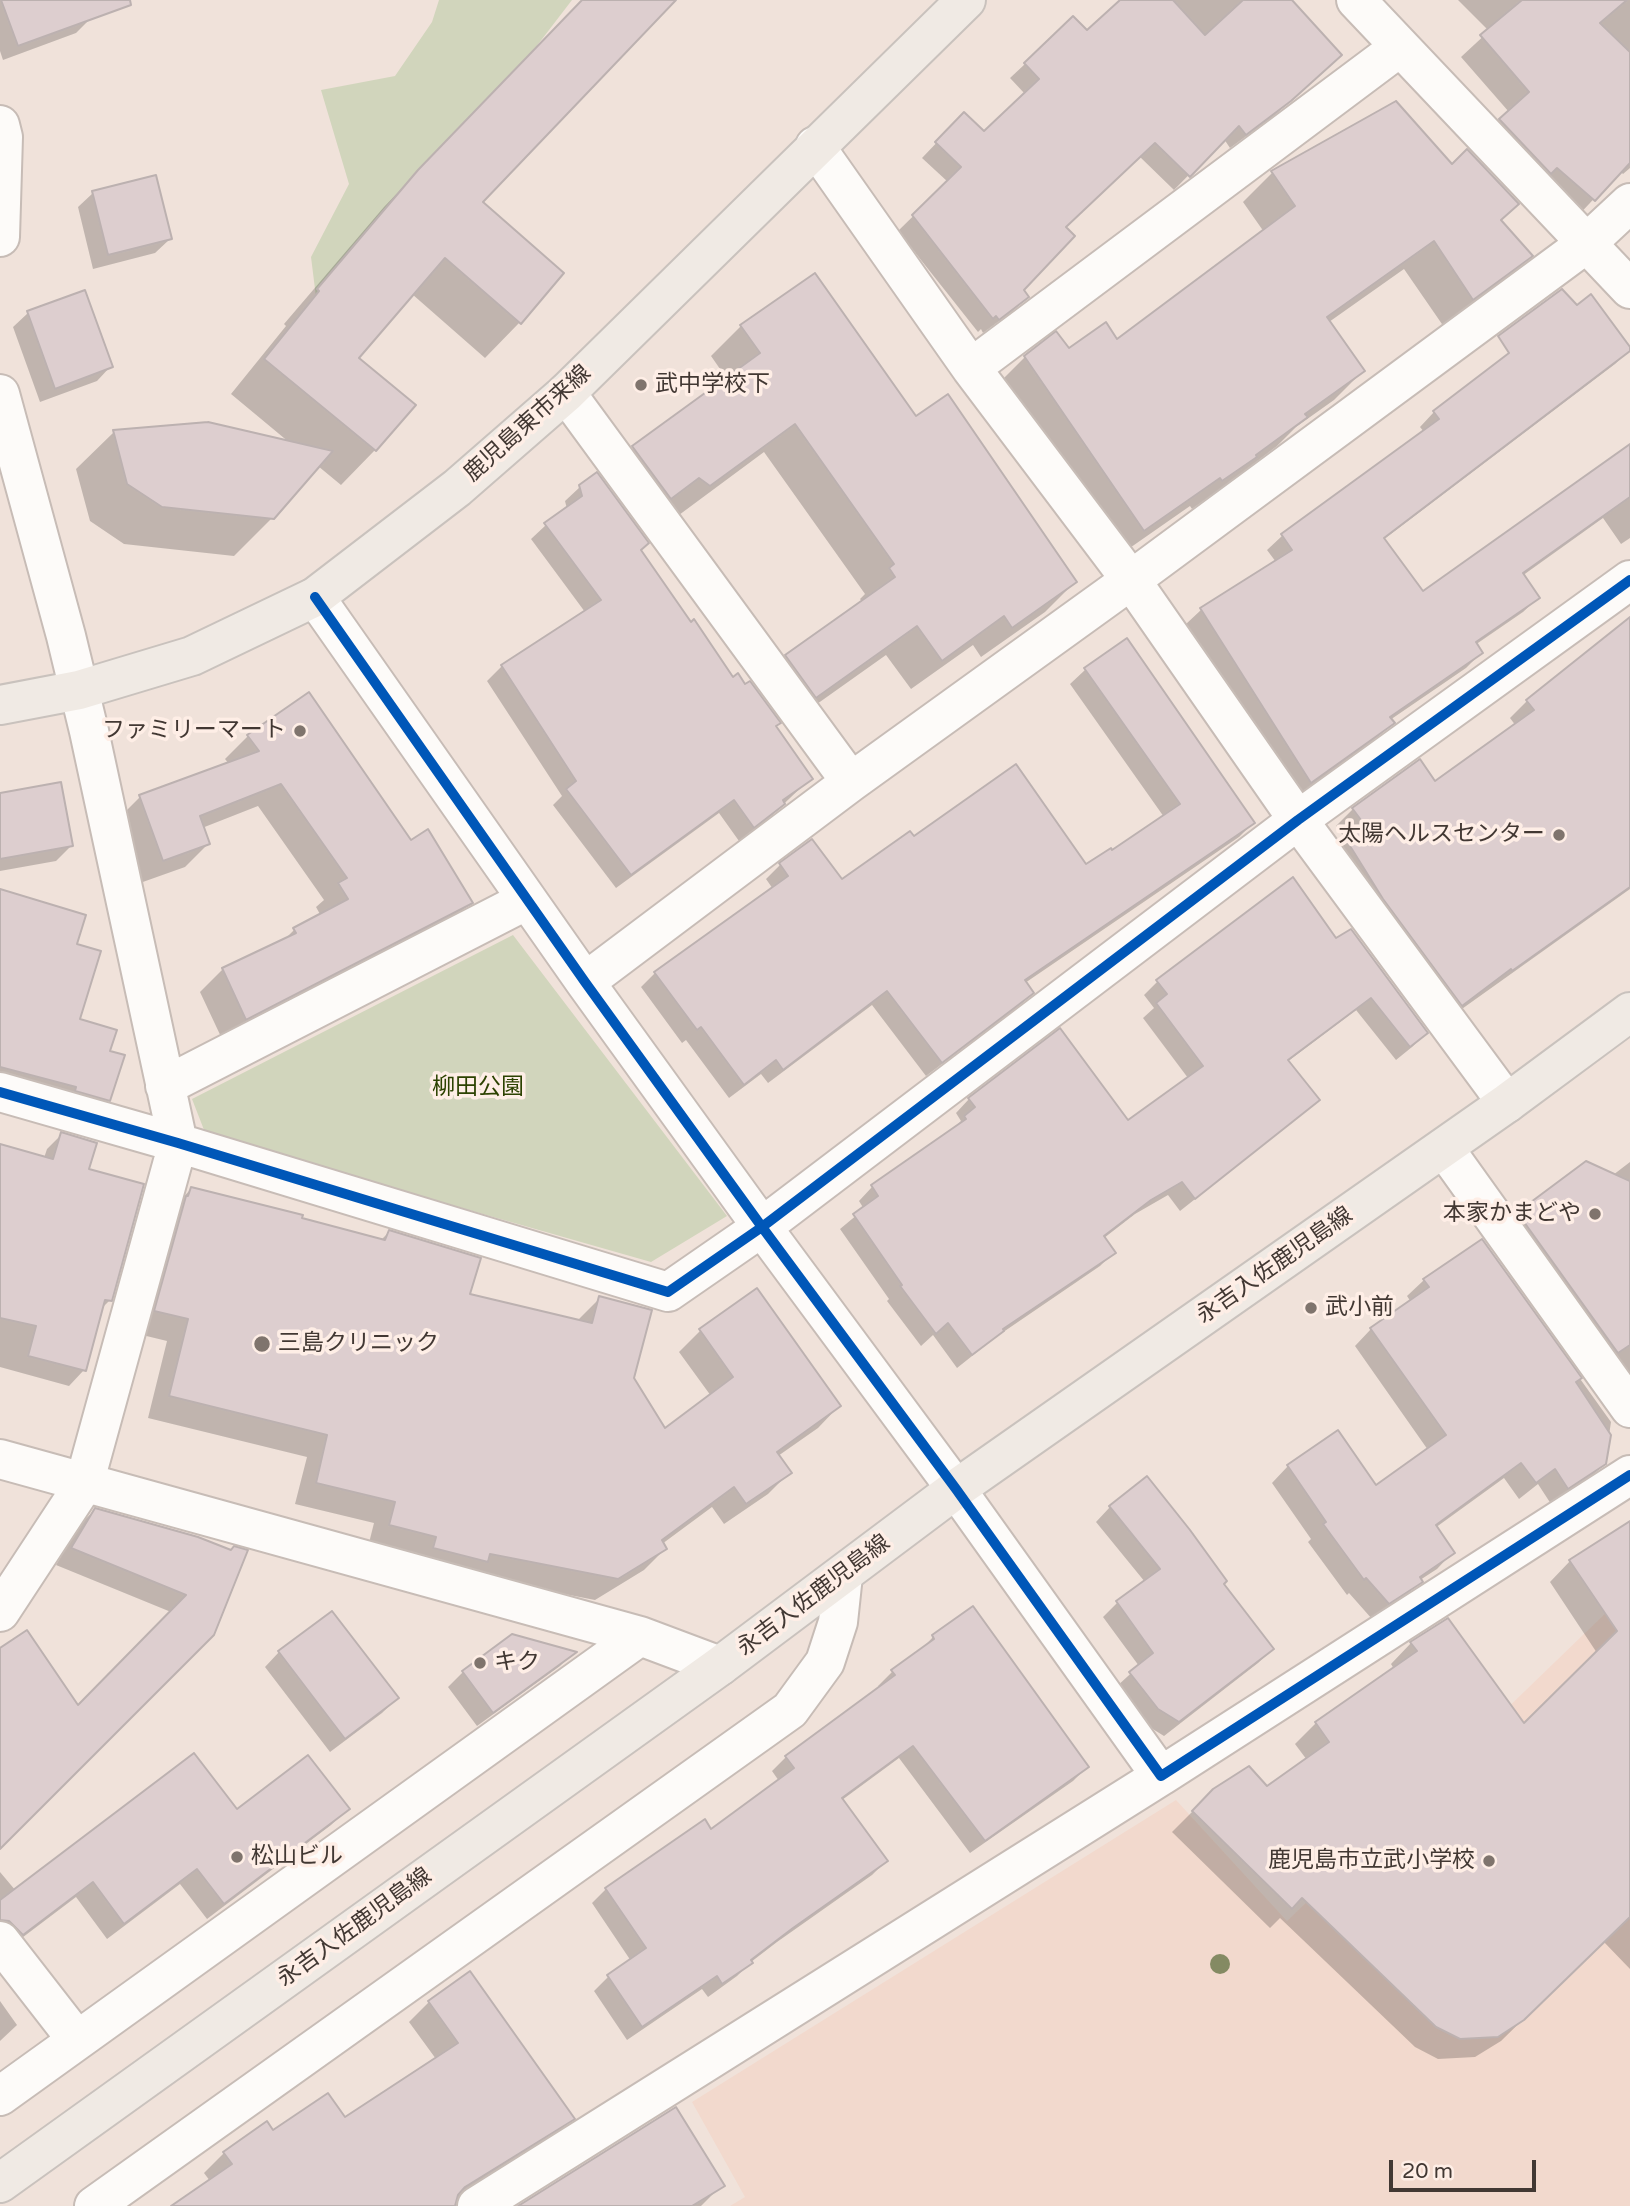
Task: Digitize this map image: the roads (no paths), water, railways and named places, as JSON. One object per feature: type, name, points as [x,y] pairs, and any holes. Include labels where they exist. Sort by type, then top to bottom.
[{"type":"main road","name":"鹿児島東市来線","points":[[0,705],[79,691],[192,656],[315,597],[457,488],[566,393],[966,0]]},
{"type":"main road","name":"永吉入佐鹿児島線","points":[[0,2183],[720,1665],[956,1489],[1444,1148],[1630,1012]]},
{"type":"street","points":[[1356,0],[1630,289]]},
{"type":"street","points":[[971,368],[1401,47]]},
{"type":"street","points":[[0,124],[3,138],[0,237]]},
{"type":"street","points":[[815,146],[971,368],[1131,580],[1298,820],[1507,1103]]},
{"type":"street","points":[[586,982],[851,782],[1131,580],[1587,243],[1630,203]]},
{"type":"street","points":[[566,393],[851,782]]},
{"type":"street","points":[[0,394],[79,691],[178,1143],[84,1483],[0,1612]]},
{"type":"street","points":[[0,1092],[178,1143],[668,1292],[762,1227],[1298,820],[1630,580]]},
{"type":"street","points":[[315,597],[527,900],[762,1227],[956,1489],[1161,1776]]},
{"type":"street","points":[[165,1086],[527,900]]},
{"type":"street","points":[[1444,1148],[1630,1408]]},
{"type":"street","points":[[0,1459],[640,1636],[720,1665]]},
{"type":"street","points":[[477,2206],[1161,1776],[1630,1475]]},
{"type":"street","points":[[94,2206],[789,1710],[825,1662],[838,1622],[843,1575]]},
{"type":"street","points":[[0,2096],[640,1636]]},
{"type":"street","points":[[0,1941],[77,2040]]},
{"type":"place","name":"武中学校下","points":[[641,385]]},
{"type":"place","name":"ファミリーマート","points":[[300,731]]},
{"type":"place","name":"太陽ヘルスセンター","points":[[1559,835]]},
{"type":"place","name":"本家かまどや","points":[[1595,1214]]},
{"type":"place","name":"武小前","points":[[1311,1308]]},
{"type":"place","name":"三島クリニック","points":[[262,1344]]},
{"type":"place","name":"キク","points":[[480,1663]]},
{"type":"place","name":"松山ビル","points":[[237,1857]]},
{"type":"place","name":"鹿児島市立武小学校","points":[[1489,1861]]},
{"type":"park label","name":"柳田公園","points":[[478,1088]]}]
